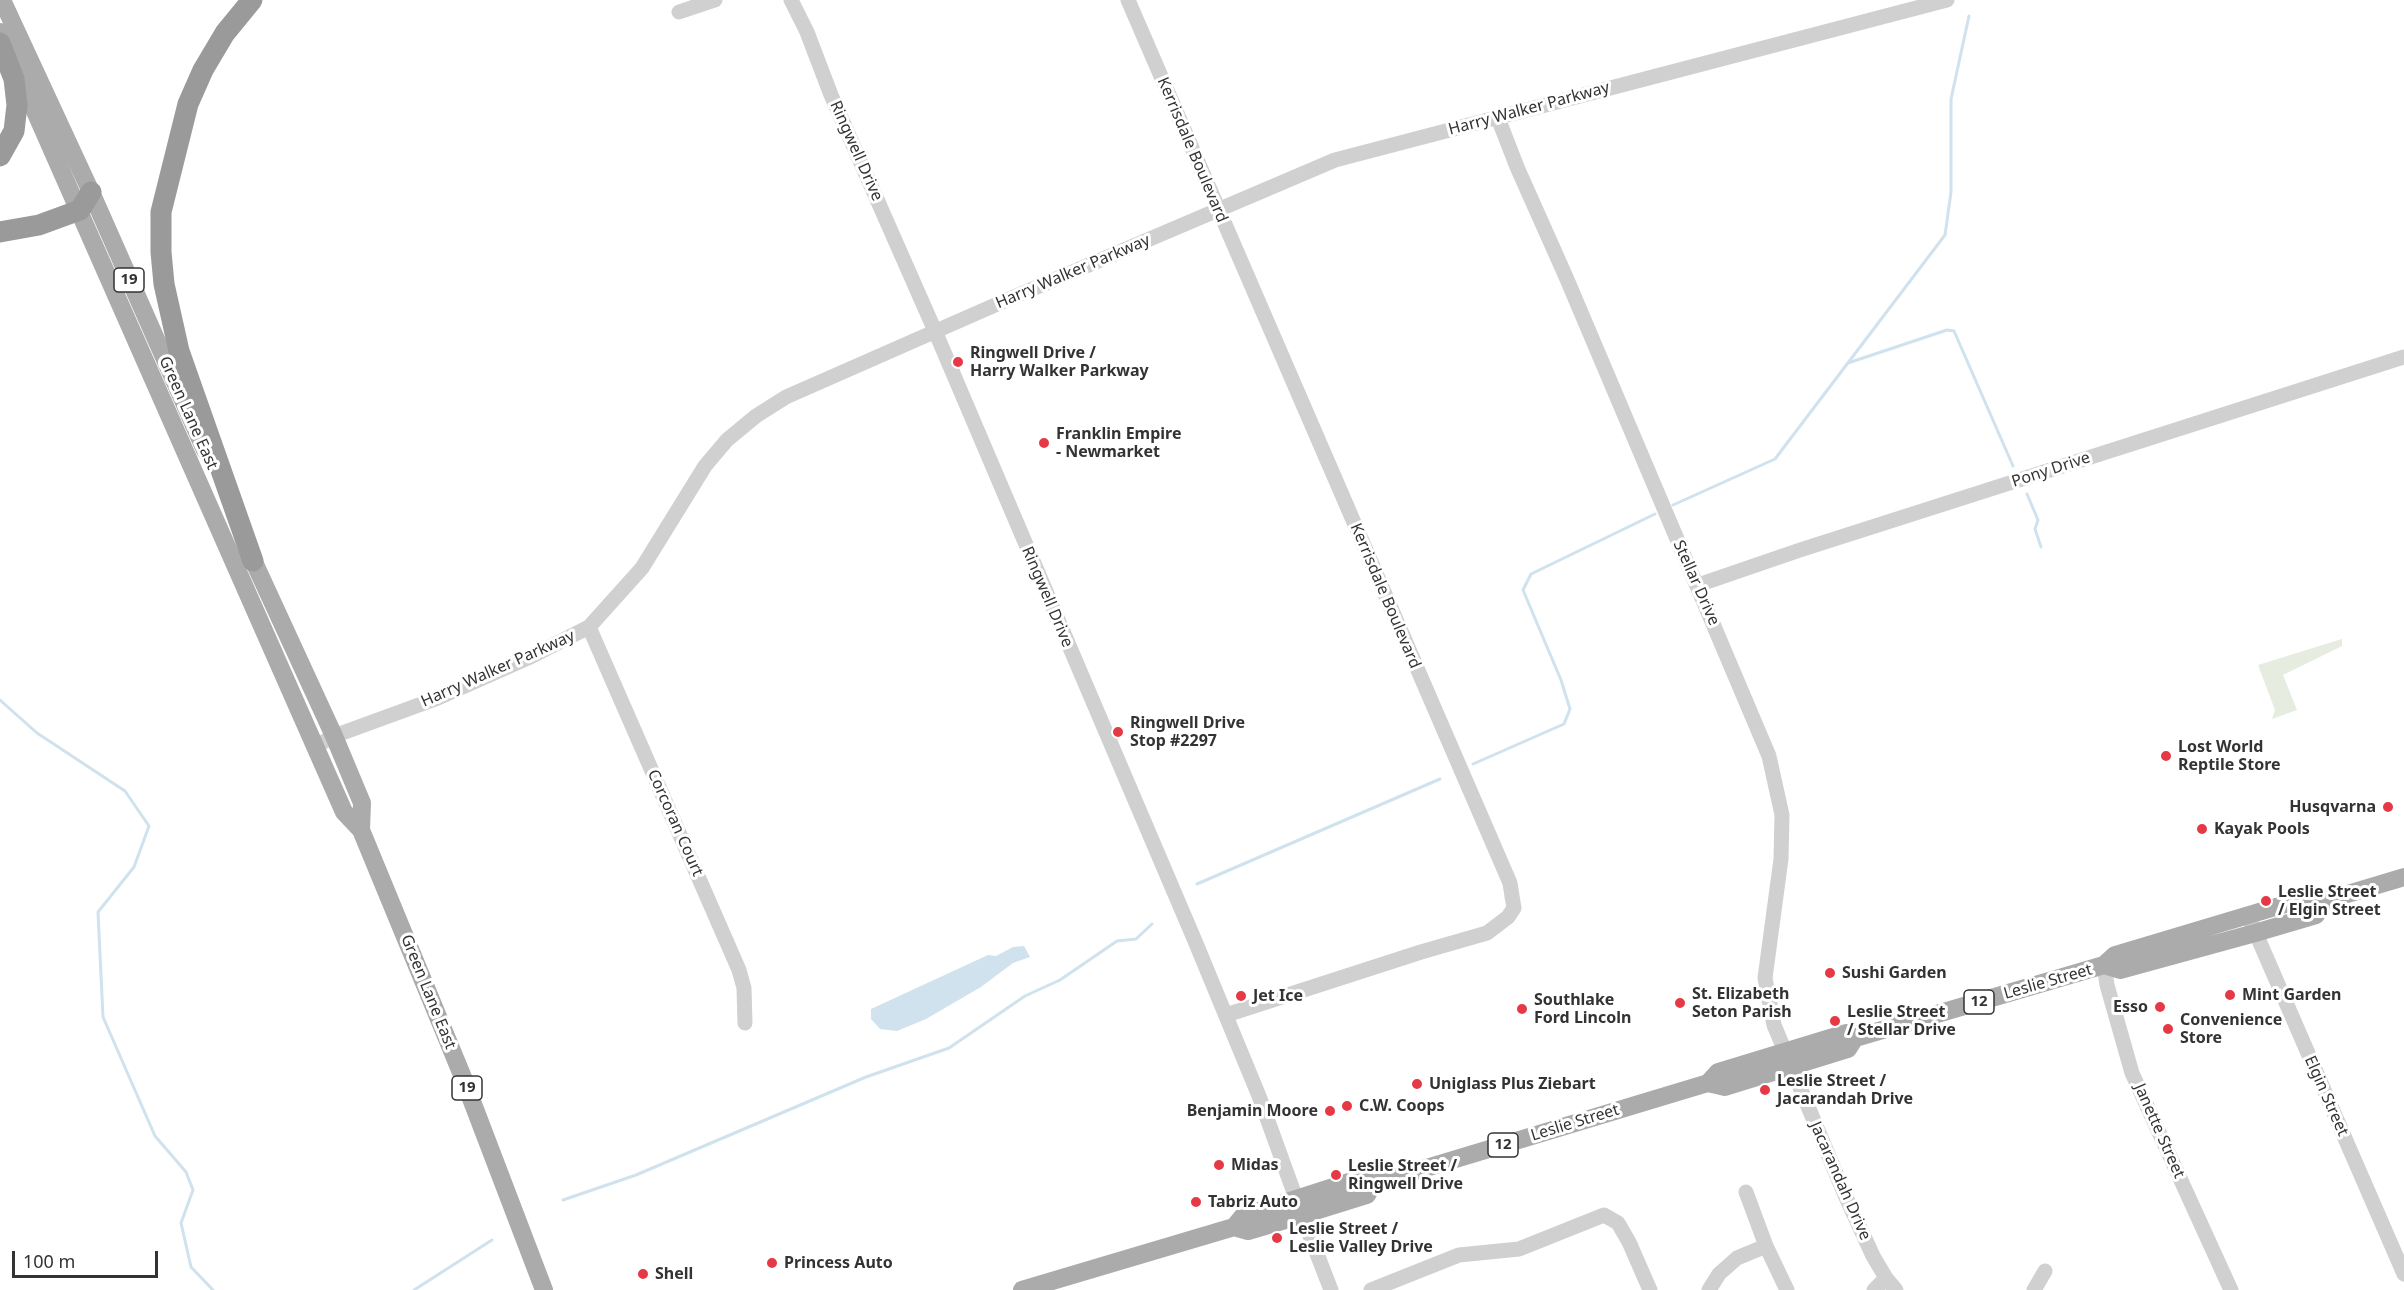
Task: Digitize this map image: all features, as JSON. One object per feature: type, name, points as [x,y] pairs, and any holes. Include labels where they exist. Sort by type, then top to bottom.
[{"type":"highway","points":[[252,0],[225,33],[203,70],[188,104],[161,212],[161,252],[164,284],[179,351],[253,561]]},
{"type":"highway","points":[[0,43],[14,79],[17,105],[14,131],[0,156]]},
{"type":"highway","points":[[0,232],[39,225],[80,210],[91,192]]},
{"type":"main road","name":"Green Lane East","points":[[2,0],[91,192],[253,561],[334,736],[362,803],[361,830]]},
{"type":"main road","name":"Green Lane East","points":[[0,32],[344,812],[361,830],[462,1075],[544,1290]]},
{"type":"main road","name":"Leslie Street","points":[[1022,1290],[1234,1227],[1248,1232],[1299,1207],[1366,1195],[1373,1184],[1707,1083],[1718,1072],[1788,1059],[1846,1033],[1855,1038],[2104,965],[2120,970],[2252,925],[2316,915],[2324,901],[2404,877]]},
{"type":"street","points":[[679,12],[715,0]]},
{"type":"street","name":"Ringwell Drive","points":[[791,0],[807,32],[831,94],[935,331],[1226,1015],[1332,1290]]},
{"type":"street","name":"Kerrisdale Boulevard","points":[[1128,0],[1510,883],[1514,908],[1500,925],[1487,933],[1426,950],[1226,1015]]},
{"type":"street","name":"Harry Walker Parkway","points":[[315,746],[334,736],[438,698],[555,645],[589,627],[642,568],[705,466],[727,440],[756,416],[786,397],[1335,160],[1947,0]]},
{"type":"street","name":"Stellar Drive","points":[[1498,118],[1517,167],[1762,735],[1782,815],[1782,853],[1765,978],[1774,1025],[1788,1059]]},
{"type":"street","name":"Pony Drive","points":[[1698,585],[1800,550],[2404,357]]},
{"type":"street","name":"Corcoran Court","points":[[589,627],[739,970],[744,988],[745,1023]]},
{"type":"street","name":"Elgin Street","points":[[2252,925],[2404,1274]]},
{"type":"street","name":"Janette Street","points":[[2104,965],[2107,985],[2133,1073],[2231,1290]]},
{"type":"street","name":"Jacarandah Drive","points":[[1788,1059],[1845,1195],[1891,1284]]},
{"type":"street","points":[[1746,1192],[1766,1246],[1787,1290]]},
{"type":"street","points":[[1371,1290],[1459,1255],[1519,1249],[1604,1215],[1618,1223],[1650,1290]]},
{"type":"street","points":[[1709,1290],[1719,1274],[1737,1258],[1766,1246]]},
{"type":"street","points":[[2034,1290],[2045,1270]]},
{"type":"street","points":[[1874,1290],[1891,1284]]},
{"type":"shaded area","points":[[2342,639],[2342,646],[2283,675],[2297,710],[2272,719],[2275,710],[2258,665]]},
{"type":"water","points":[[1024,946],[1030,957],[1013,963],[981,987],[926,1019],[897,1031],[880,1029],[871,1019],[871,1009],[988,955],[996,956],[1013,947]]},
{"type":"waterway","points":[[1673,505],[1775,459],[1945,235],[1951,192],[1951,99],[1969,16]]},
{"type":"waterway","points":[[1848,363],[1947,330],[1954,331],[2013,466]]},
{"type":"waterway","points":[[2027,494],[2038,520],[2035,529],[2041,547]]},
{"type":"waterway","points":[[1473,764],[1564,724],[1570,709],[1561,680],[1523,590],[1531,574],[1655,514]]},
{"type":"waterway","points":[[0,700],[37,733],[125,791],[149,826],[134,867],[98,912],[103,1017],[155,1136],[186,1172],[193,1190],[181,1223],[191,1267],[213,1290]]},
{"type":"waterway","points":[[1197,884],[1440,779]]},
{"type":"waterway","points":[[563,1200],[636,1175],[866,1077],[949,1048],[1025,996],[1060,980],[1117,941],[1136,939],[1152,924]]},
{"type":"waterway","points":[[414,1290],[492,1240]]},
{"type":"place","name":"Ringwell Drive / Harry Walker Parkway","points":[[958,362]]},
{"type":"place","name":"Franklin Empire - Newmarket","points":[[1044,443]]},
{"type":"place","name":"Ringwell Drive Stop #2297","points":[[1118,732]]},
{"type":"place","name":"Lost World Reptile Store","points":[[2166,756]]},
{"type":"place","name":"Husqvarna","points":[[2388,807]]},
{"type":"place","name":"Kayak Pools","points":[[2202,829]]},
{"type":"place","name":"Leslie Street / Elgin Street","points":[[2266,901]]},
{"type":"place","name":"Sushi Garden","points":[[1830,973]]},
{"type":"place","name":"Mint Garden","points":[[2230,995]]},
{"type":"place","name":"Jet Ice","points":[[1241,996]]},
{"type":"place","name":"St. Elizabeth Seton Parish","points":[[1680,1003]]},
{"type":"place","name":"Esso","points":[[2160,1007]]},
{"type":"place","name":"Southlake Ford Lincoln","points":[[1522,1009]]},
{"type":"place","name":"Leslie Street / Stellar Drive","points":[[1835,1021]]},
{"type":"place","name":"Convenience Store","points":[[2168,1029]]},
{"type":"place","name":"Uniglass Plus Ziebart","points":[[1417,1084]]},
{"type":"place","name":"Leslie Street / Jacarandah Drive","points":[[1765,1090]]},
{"type":"place","name":"C.W. Coops","points":[[1347,1106]]},
{"type":"place","name":"Benjamin Moore","points":[[1330,1111]]},
{"type":"place","name":"Midas","points":[[1219,1165]]},
{"type":"place","name":"Leslie Street / Ringwell Drive","points":[[1336,1175]]},
{"type":"place","name":"Tabriz Auto","points":[[1196,1202]]},
{"type":"place","name":"Leslie Street / Leslie Valley Drive","points":[[1277,1238]]},
{"type":"place","name":"Princess Auto","points":[[772,1263]]},
{"type":"place","name":"Shell","points":[[643,1274]]}]
